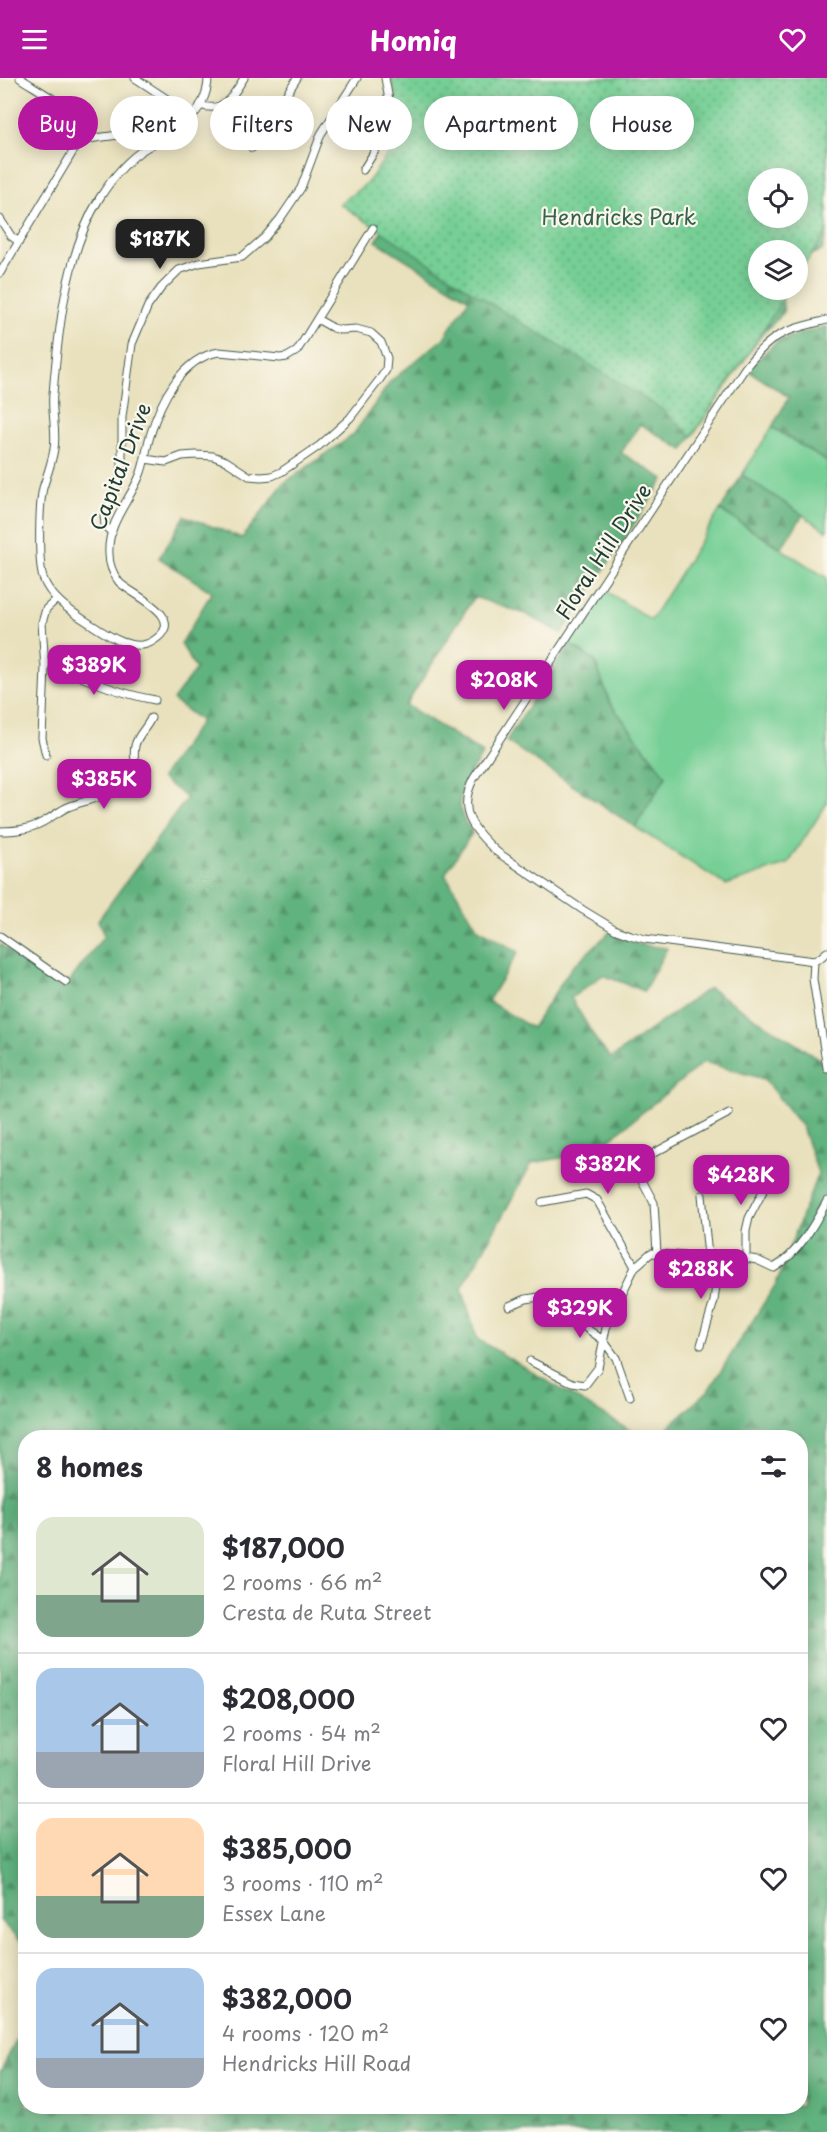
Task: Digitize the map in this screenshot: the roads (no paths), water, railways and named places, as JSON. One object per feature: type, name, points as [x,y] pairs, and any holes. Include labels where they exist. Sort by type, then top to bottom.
[{"type":"street","points":[[20,78],[47,96]]},
{"type":"street","points":[[135,78],[160,96]]},
{"type":"street","name":"Capital Drive","points":[[198,108],[204,98],[208,78]]},
{"type":"street","points":[[200,105],[212,108],[221,107],[235,93],[244,78]]},
{"type":"street","points":[[285,96],[297,78]]},
{"type":"street","points":[[111,532],[105,526],[105,515],[119,482],[122,466],[123,417],[132,344],[148,306],[161,288],[179,270],[199,263],[242,257],[265,237],[298,194],[321,134],[357,78]]},
{"type":"street","points":[[363,170],[393,122],[385,78]]},
{"type":"street","points":[[0,273],[74,150]]},
{"type":"street","name":"Capital Drive","points":[[143,150],[132,158],[115,177],[89,218],[71,272],[59,329],[52,397],[56,434],[54,450],[41,499],[41,566],[46,585],[57,599],[87,622],[125,642],[142,646],[158,638],[164,626],[160,612],[151,602],[121,584],[112,569],[108,550],[115,521],[140,474],[150,437],[162,406],[179,378],[194,361],[210,353],[266,358],[287,357],[301,346],[373,228]]},
{"type":"street","points":[[0,219],[11,236],[19,242]]},
{"type":"street","points":[[145,459],[166,462],[182,456],[213,456],[226,461],[249,476],[261,477],[281,472],[319,446],[350,418],[381,379],[386,370],[387,358],[381,342],[371,333],[356,329],[333,328],[317,319]]},
{"type":"street","name":"Floral Hill Drive","points":[[814,961],[645,939],[616,930],[497,852],[470,820],[466,797],[474,778],[749,363],[766,343],[780,334],[827,320]]},
{"type":"street","points":[[46,754],[42,738],[44,661],[41,631],[43,615],[57,599]]},
{"type":"street","points":[[44,661],[105,687],[155,700]]},
{"type":"street","points":[[0,831],[32,828],[66,808],[113,791],[134,767],[135,743],[151,718]]},
{"type":"street","points":[[0,936],[66,982]]},
{"type":"street","points":[[827,952],[814,961],[813,979],[827,1068]]},
{"type":"street","points":[[657,1253],[654,1203],[635,1163],[729,1113]]},
{"type":"street","points":[[746,1258],[746,1231],[749,1218],[777,1164]]},
{"type":"street","points":[[542,1202],[586,1194],[597,1200],[635,1267]]},
{"type":"street","points":[[701,1345],[714,1301],[716,1285],[702,1196]]},
{"type":"street","points":[[530,1361],[579,1386],[585,1385],[598,1368],[603,1340],[614,1310],[635,1267],[651,1253],[730,1255],[757,1260],[774,1268],[785,1262],[797,1247],[827,1201]]},
{"type":"street","points":[[509,1306],[526,1299],[539,1297],[603,1340],[615,1358],[630,1398]]},
{"type":"park label","name":"Hendricks Park","points":[[619,218]]}]
